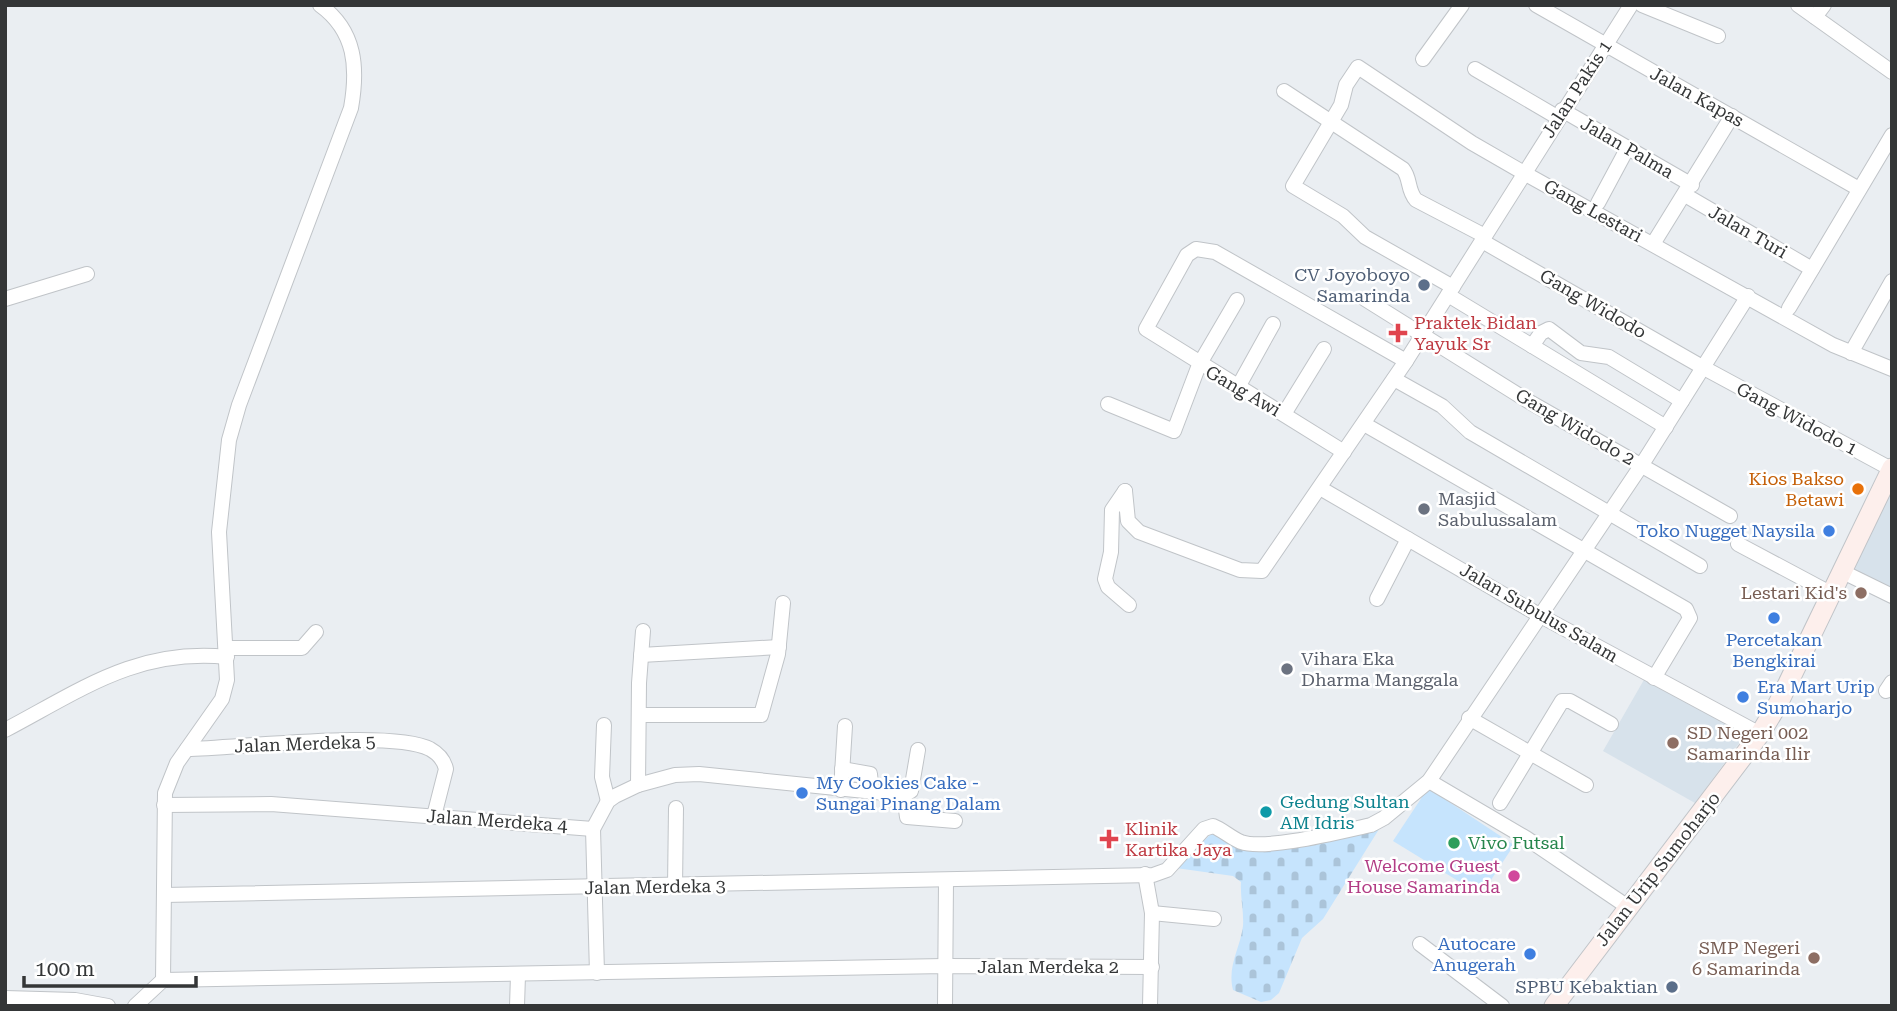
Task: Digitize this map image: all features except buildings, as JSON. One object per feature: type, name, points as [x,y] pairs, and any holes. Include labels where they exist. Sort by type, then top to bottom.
[{"type":"street","points":[[135,1006],[163,981],[164,805],[169,779],[222,699],[227,653],[219,532],[229,440],[239,405],[351,108],[357,77],[352,46],[336,16],[320,5]]},
{"type":"street","points":[[1423,59],[1462,5]]},
{"type":"street","name":"Jalan Kapas","points":[[1536,5],[1859,189]]},
{"type":"street","name":"Jalan Pakis 1","points":[[1524,173],[1631,5]]},
{"type":"street","points":[[1642,5],[1718,36]]},
{"type":"street","points":[[1798,5],[1819,11],[1892,72]]},
{"type":"street","name":"Gang Lestari","points":[[1330,120],[1341,105],[1346,85],[1358,67],[1472,143],[1524,173],[1852,353],[1892,369]]},
{"type":"street","name":"Jalan Palma","points":[[1475,69],[1627,149],[1688,190]]},
{"type":"street","name":"Gang Widodo","points":[[1284,91],[1403,169],[1409,179],[1410,193],[1416,200],[1704,368]]},
{"type":"street","points":[[1653,244],[1732,116]]},
{"type":"street","points":[[1330,120],[1293,186],[1343,216],[1365,237],[1532,346],[1666,427]]},
{"type":"street","points":[[1789,308],[1892,135]]},
{"type":"street","points":[[1598,203],[1627,149]]},
{"type":"street","points":[[1129,606],[1108,587],[1105,579],[1111,552],[1112,510],[1125,491],[1128,521],[1139,532],[1240,570],[1257,572],[1266,566],[1406,361],[1524,173]]},
{"type":"street","name":"Jalan Turi","points":[[1688,190],[1812,269]]},
{"type":"street","name":"Gang Awi","points":[[1344,452],[1199,365],[1146,327],[1187,255],[1193,249],[1215,252],[1406,361]]},
{"type":"street","points":[[5,299],[87,274]]},
{"type":"street","points":[[1852,353],[1892,281]]},
{"type":"street","points":[[1150,1006],[1152,913],[1145,874],[1159,875],[1167,870],[1204,829],[1213,826],[1243,843],[1277,842],[1326,834],[1377,821],[1429,781],[1641,466],[1748,296]]},
{"type":"street","name":"Gang Widodo 2","points":[[1365,299],[1528,401],[1730,516]]},
{"type":"street","points":[[1108,404],[1174,431],[1199,365],[1237,300]]},
{"type":"street","points":[[1238,387],[1273,324]]},
{"type":"street","points":[[1532,346],[1541,332],[1549,329],[1581,353],[1609,357],[1682,401]]},
{"type":"street","points":[[1284,414],[1324,349]]},
{"type":"street","name":"Gang Widodo 1","points":[[1704,368],[1891,468]]},
{"type":"street","points":[[1394,379],[1441,406],[1470,432],[1610,511],[1700,566]]},
{"type":"street","points":[[1364,424],[1690,613],[1689,621],[1654,678]]},
{"type":"street","name":"Jalan Urip Sumoharjo","points":[[1554,1006],[1760,734],[1891,468]]},
{"type":"street","name":"Jalan Subulus Salam","points":[[1320,488],[1539,615],[1760,734]]},
{"type":"street","points":[[1377,599],[1408,539]]},
{"type":"street","points":[[1738,544],[1830,593]]},
{"type":"street","points":[[1841,571],[1892,596]]},
{"type":"street","points":[[640,715],[761,716],[779,647],[783,603]]},
{"type":"street","points":[[638,785],[643,631]]},
{"type":"street","points":[[5,730],[99,678],[145,662],[187,655],[302,648],[316,632]]},
{"type":"street","points":[[641,655],[779,647]]},
{"type":"street","points":[[1500,803],[1565,699],[1611,724]]},
{"type":"street","points":[[1469,718],[1586,785]]},
{"type":"street","points":[[604,725],[602,777],[608,802],[638,785],[659,778],[699,774],[904,795],[911,791],[918,750]]},
{"type":"street","points":[[841,790],[845,726]]},
{"type":"street","name":"Jalan Merdeka 5","points":[[187,749],[358,740],[422,746],[439,755],[446,769],[434,816]]},
{"type":"street","points":[[842,769],[868,773],[872,778],[872,793]]},
{"type":"street","points":[[1429,781],[1526,838],[1628,907]]},
{"type":"street","points":[[904,795],[907,817],[956,821]]},
{"type":"street","name":"Jalan Merdeka 4","points":[[164,805],[271,804],[593,829],[608,802]]},
{"type":"street","points":[[675,887],[676,808]]},
{"type":"street","points":[[593,829],[597,973]]},
{"type":"street","name":"Jalan Merdeka 3","points":[[164,895],[675,887],[1145,874]]},
{"type":"street","points":[[945,1006],[946,881]]},
{"type":"street","points":[[1152,913],[1214,919]]},
{"type":"street","points":[[1420,943],[1502,1006]]},
{"type":"street","name":"Jalan Merdeka 2","points":[[163,981],[945,966],[1152,967]]},
{"type":"street","points":[[517,1006],[518,975]]},
{"type":"street","points":[[5,998],[75,1000],[108,1006]]},
{"type":"shaded area","points":[[1892,490],[1892,591],[1851,570]]},
{"type":"shaded area","name":"SD Negeri 002 Samarinda Ilir","points":[[1645,678],[1745,735],[1695,803],[1603,751]]},
{"type":"green space","name":"Vivo Futsal","points":[[1428,788],[1514,845],[1481,895],[1393,841]]},
{"type":"green space","points":[[1381,826],[1323,919],[1302,938],[1279,993],[1271,1000],[1261,1002],[1233,990],[1233,965],[1243,926],[1241,882],[1233,876],[1176,868],[1213,832],[1242,846]]},
{"type":"place","name":"CV Joyoboyo Samarinda","points":[[1424,285]]},
{"type":"place","name":"Praktek Bidan Yayuk Sr","points":[[1398,333]]},
{"type":"place","name":"Kios Bakso Betawi","points":[[1858,489]]},
{"type":"place","name":"Masjid Sabulussalam","points":[[1424,509]]},
{"type":"place","name":"Toko Nugget Naysila","points":[[1829,531]]},
{"type":"place","name":"Lestari Kid's","points":[[1861,593]]},
{"type":"place","name":"Percetakan Bengkirai","points":[[1774,618]]},
{"type":"place","name":"Vihara Eka Dharma Manggala","points":[[1287,669]]},
{"type":"place","name":"Era Mart Urip Sumoharjo","points":[[1743,697]]},
{"type":"place","name":"SD Negeri 002 Samarinda Ilir","points":[[1673,743]]},
{"type":"place","name":"My Cookies Cake - Sungai Pinang Dalam","points":[[802,793]]},
{"type":"place","name":"Gedung Sultan AM Idris","points":[[1266,812]]},
{"type":"place","name":"Klinik Kartika Jaya","points":[[1109,839]]},
{"type":"place","name":"Vivo Futsal","points":[[1454,843]]},
{"type":"place","name":"Welcome Guest House Samarinda","points":[[1514,876]]},
{"type":"place","name":"Autocare Anugerah","points":[[1530,954]]},
{"type":"place","name":"SMP Negeri 6 Samarinda","points":[[1814,958]]},
{"type":"place","name":"SPBU Kebaktian","points":[[1672,987]]}]
